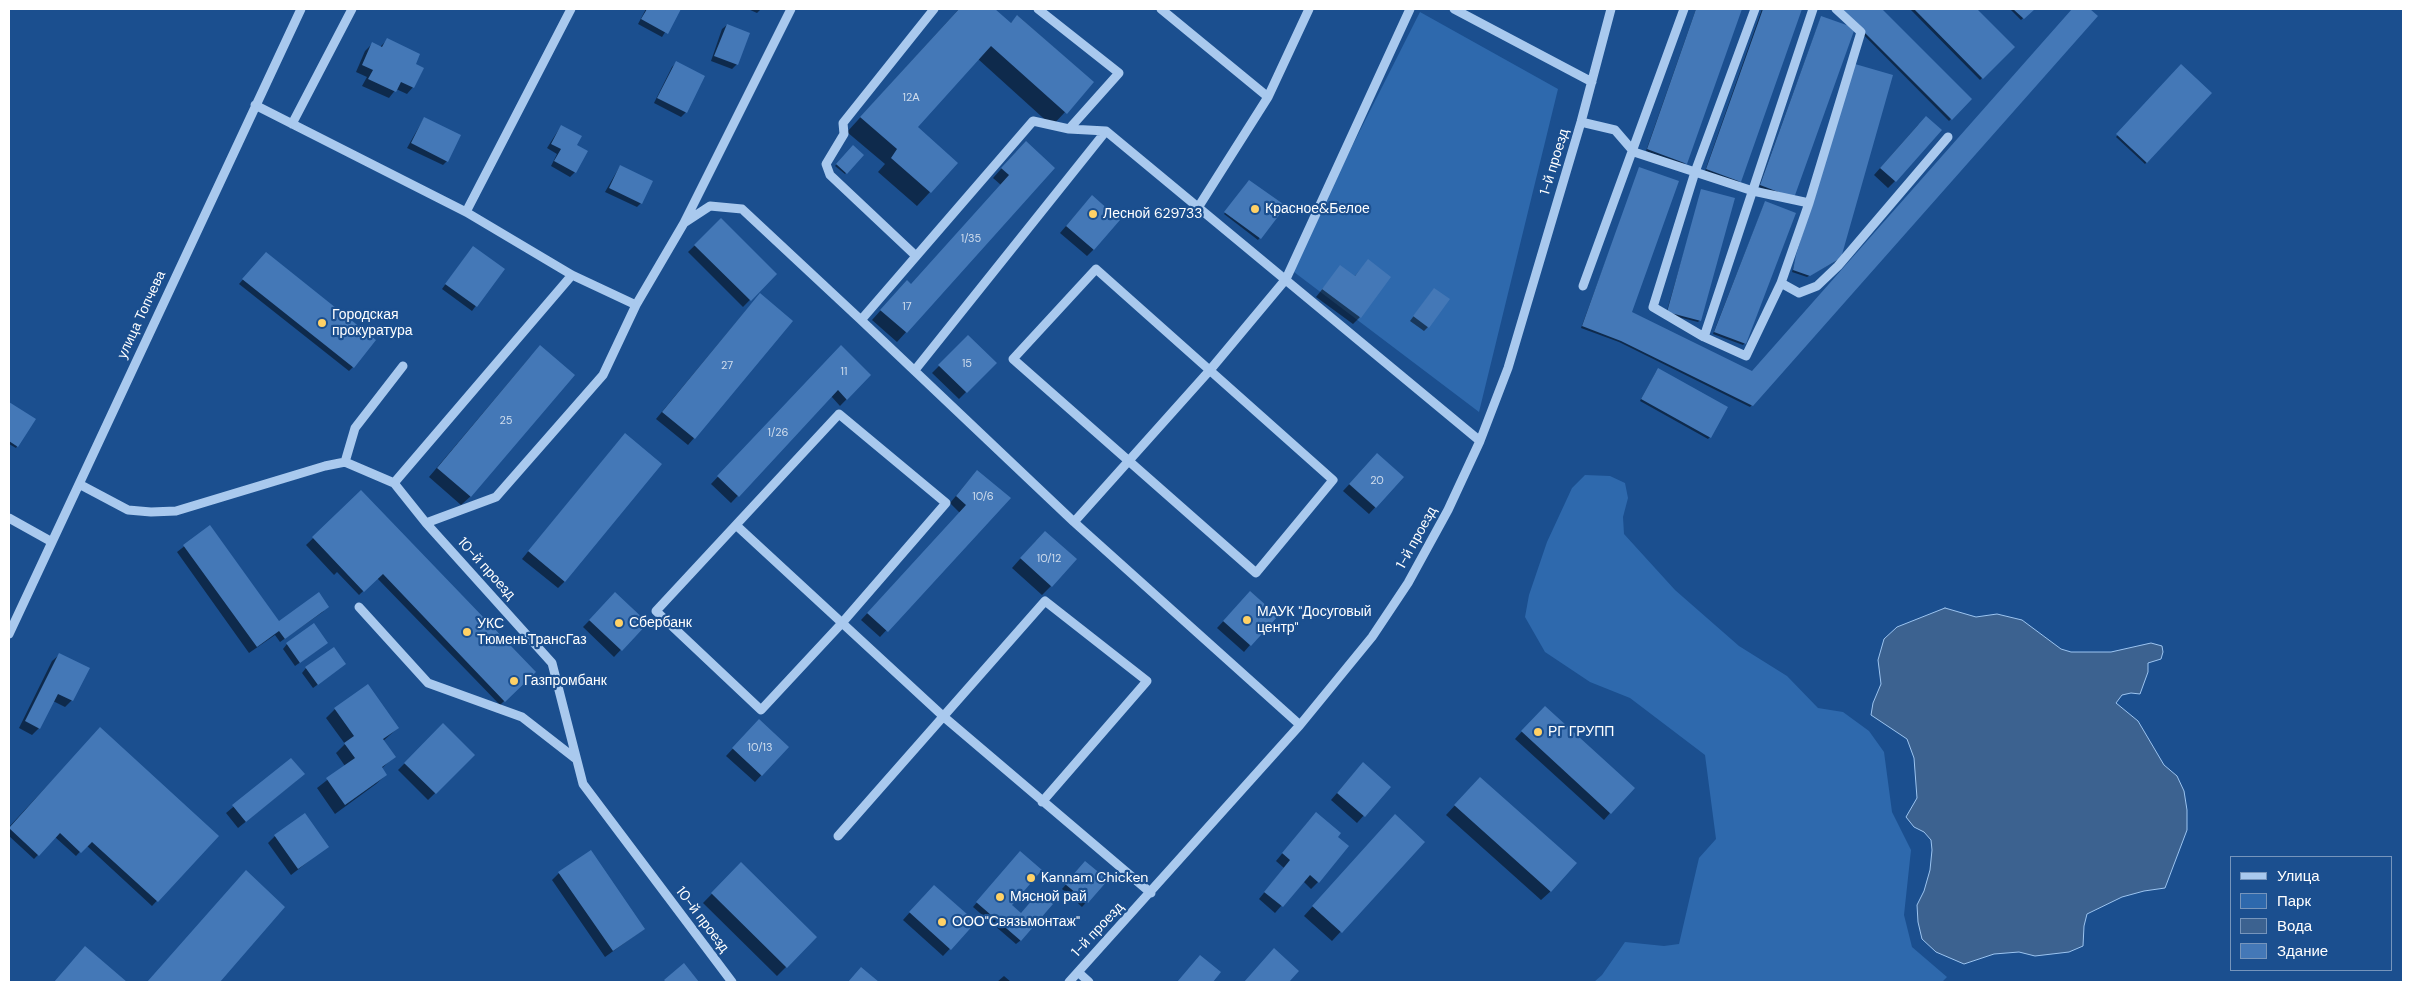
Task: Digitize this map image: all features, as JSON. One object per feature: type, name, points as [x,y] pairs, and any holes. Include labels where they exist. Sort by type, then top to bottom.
[{"type":"street","name":"улица Топчева","points":[[9,634],[301,9]]},
{"type":"street","points":[[292,124],[352,9]]},
{"type":"street","points":[[466,212],[572,9]]},
{"type":"street","points":[[426,523],[496,497],[603,375],[636,305],[684,224],[791,9]]},
{"type":"street","points":[[916,256],[830,175],[826,164],[844,134],[843,123],[934,9]]},
{"type":"street","points":[[1038,9],[1120,74],[1070,129]]},
{"type":"street","points":[[1161,9],[1268,97]]},
{"type":"street","points":[[1199,206],[1268,97],[1310,9]]},
{"type":"street","points":[[1074,522],[1210,370],[1286,279],[1410,9]]},
{"type":"street","points":[[1454,9],[1592,82]]},
{"type":"street","name":"1-й проезд","points":[[1069,982],[1300,725],[1372,637],[1408,583],[1448,510],[1480,441],[1508,368],[1581,122],[1611,9]]},
{"type":"street","points":[[1583,286],[1634,152],[1684,9]]},
{"type":"street","points":[[1755,9],[1695,172],[1653,307],[1704,337],[1746,356],[1781,283],[1809,203],[1862,32],[1836,9]]},
{"type":"street","points":[[1704,337],[1813,9]]},
{"type":"street","points":[[255,105],[466,212],[572,275],[636,305]]},
{"type":"street","points":[[861,320],[1033,121],[1070,129],[1106,130],[1480,441]]},
{"type":"street","points":[[1581,122],[1615,130],[1634,152],[1754,191],[1809,203]]},
{"type":"street","points":[[915,370],[1106,130]]},
{"type":"street","points":[[1781,283],[1799,293],[1817,286],[1838,266],[1948,137]]},
{"type":"street","points":[[684,224],[710,206],[742,209],[915,370],[1074,522],[1300,725]]},
{"type":"street","points":[[1096,270],[1210,370],[1333,480],[1256,573],[1013,359],[1096,270]]},
{"type":"street","points":[[394,483],[572,275]]},
{"type":"street","points":[[79,484],[128,510],[151,512],[176,510],[325,466],[345,462],[355,428],[402,366]]},
{"type":"street","points":[[839,414],[946,503],[842,622],[761,710],[656,611],[737,526],[839,414]]},
{"type":"street","name":"10-й проезд","points":[[345,462],[394,483],[426,523],[552,663],[582,784],[732,982]]},
{"type":"street","points":[[9,518],[52,542]]},
{"type":"street","points":[[737,526],[944,717],[1151,893]]},
{"type":"street","points":[[838,836],[1045,601],[1148,681],[1042,802]]},
{"type":"street","points":[[359,607],[428,683],[522,717],[576,759]]},
{"type":"street","points":[[1078,972],[1089,982]]},
{"type":"green space","points":[[1420,12],[1558,89],[1479,412],[1290,269]]},
{"type":"green space","points":[[1585,475],[1610,476],[1625,483],[1628,498],[1623,517],[1624,534],[1675,590],[1739,646],[1787,676],[1818,708],[1843,712],[1869,731],[1884,752],[1892,812],[1911,850],[1904,915],[1912,947],[1947,977],[1942,982],[1594,982],[1602,975],[1625,942],[1664,946],[1679,944],[1699,858],[1716,839],[1705,755],[1630,698],[1590,682],[1545,652],[1525,617],[1529,595],[1547,542],[1572,488]]},
{"type":"water","points":[[1945,608],[1976,617],[1997,614],[2022,620],[2061,649],[2071,652],[2111,652],[2151,643],[2162,646],[2161,659],[2148,663],[2148,672],[2140,694],[2122,695],[2116,703],[2138,721],[2164,765],[2177,776],[2184,791],[2187,810],[2187,830],[2165,888],[2122,897],[2087,914],[2083,946],[2069,952],[2035,956],[2019,952],[1994,954],[1964,964],[1936,952],[1922,939],[1917,905],[1924,891],[1930,870],[1932,850],[1931,840],[1924,832],[1914,827],[1906,817],[1917,798],[1914,758],[1907,739],[1871,715],[1873,703],[1881,684],[1878,660],[1884,639],[1897,627]]},
{"type":"building","points":[[647,9],[681,9],[668,34],[641,19]]},
{"type":"building","points":[[959,9],[995,9],[1011,23],[1017,15],[1094,82],[1067,114],[991,46],[918,127],[958,163],[931,193],[891,158],[897,149],[860,117]]},
{"type":"building","points":[[1696,9],[1742,9],[1687,164],[1647,149]]},
{"type":"building","points":[[1763,9],[1802,9],[1741,182],[1706,169]]},
{"type":"building","points":[[1841,9],[1882,9],[1972,99],[1952,120]]},
{"type":"building","points":[[1914,9],[1977,9],[2015,47],[1983,79]]},
{"type":"building","points":[[2013,9],[2035,9],[2024,19]]},
{"type":"building","points":[[2072,9],[2090,9],[2098,16],[1753,406],[1621,341],[1582,326],[1639,167],[1679,181],[1632,312],[1752,371]]},
{"type":"building","points":[[1821,16],[1855,28],[1794,198],[1760,185]]},
{"type":"building","points":[[727,24],[750,33],[738,65],[714,56]]},
{"type":"building","points":[[387,38],[420,54],[416,64],[424,68],[414,88],[401,82],[396,92],[368,79],[373,70],[362,65],[372,42],[382,47]]},
{"type":"building","points":[[676,61],[705,76],[687,113],[657,98]]},
{"type":"building","points":[[1855,64],[1893,75],[1841,258],[1810,276],[1793,270],[1796,255]]},
{"type":"building","points":[[2181,64],[2212,93],[2147,163],[2116,134]]},
{"type":"building","points":[[1926,116],[1942,130],[1896,182],[1880,168]]},
{"type":"building","points":[[424,117],[461,135],[448,162],[411,143]]},
{"type":"building","points":[[561,125],[582,136],[577,145],[588,151],[576,173],[554,161],[561,149],[551,144]]},
{"type":"building","points":[[1026,141],[1055,168],[907,333],[880,310],[907,280],[911,284],[1009,175],[1001,168]]},
{"type":"building","points":[[853,145],[864,155],[847,174],[836,164]]},
{"type":"building","points":[[620,165],[653,181],[642,204],[609,188]]},
{"type":"building","name":"Красное&Белое","points":[[1249,180],[1286,206],[1261,239],[1224,212]]},
{"type":"building","points":[[1701,189],[1735,198],[1701,321],[1667,312]]},
{"type":"building","points":[[1092,195],[1120,220],[1094,250],[1066,226]]},
{"type":"building","points":[[1765,201],[1796,213],[1746,344],[1714,332]]},
{"type":"building","points":[[721,218],[777,274],[751,301],[694,245]]},
{"type":"building","points":[[473,246],[505,269],[477,307],[445,284]]},
{"type":"building","points":[[266,252],[376,340],[354,368],[242,279]]},
{"type":"building","points":[[1368,259],[1391,277],[1361,318],[1322,289],[1340,265],[1355,276]]},
{"type":"building","points":[[1434,288],[1450,299],[1429,328],[1413,316]]},
{"type":"building","points":[[760,293],[793,321],[695,439],[662,412]]},
{"type":"building","points":[[968,335],[997,363],[967,393],[938,365]]},
{"type":"building","points":[[540,345],[575,375],[471,497],[437,468]]},
{"type":"building","points":[[841,345],[871,375],[847,400],[838,390],[739,497],[717,476]]},
{"type":"building","points":[[1658,368],[1728,407],[1711,438],[1641,399]]},
{"type":"building","points":[[9,402],[36,419],[18,447],[9,441]]},
{"type":"building","points":[[625,433],[662,464],[565,582],[528,551]]},
{"type":"building","points":[[1377,453],[1404,477],[1376,508],[1349,484]]},
{"type":"building","points":[[977,470],[1011,498],[888,632],[867,613],[966,505],[956,496]]},
{"type":"building","name":"УКС ТюменьТрансГаз","points":[[361,490],[536,672],[505,702],[383,574],[364,592],[312,537]]},
{"type":"building","points":[[210,525],[279,621],[319,592],[329,607],[285,639],[279,631],[257,647],[183,545]]},
{"type":"building","points":[[1045,531],[1077,559],[1052,587],[1020,558]]},
{"type":"building","points":[[1250,591],[1278,616],[1251,646],[1223,621]]},
{"type":"building","points":[[615,592],[648,623],[622,651],[589,620]]},
{"type":"building","points":[[314,623],[328,643],[300,663],[286,643]]},
{"type":"building","points":[[334,647],[346,664],[318,685],[305,667]]},
{"type":"building","points":[[59,653],[90,668],[73,701],[58,694],[40,729],[25,721]]},
{"type":"building","points":[[368,684],[399,728],[383,739],[396,757],[382,767],[387,775],[345,805],[326,778],[355,758],[344,743],[354,736],[334,708]]},
{"type":"building","points":[[1545,706],[1635,788],[1611,814],[1521,731]]},
{"type":"building","points":[[759,719],[789,747],[762,776],[732,748]]},
{"type":"building","points":[[443,723],[475,755],[436,794],[404,763]]},
{"type":"building","points":[[100,727],[219,836],[158,902],[92,842],[81,853],[60,833],[39,856],[9,828]]},
{"type":"building","points":[[291,758],[305,774],[246,822],[232,805]]},
{"type":"building","points":[[1363,762],[1391,787],[1365,817],[1337,793]]},
{"type":"building","points":[[1480,777],[1577,863],[1551,892],[1454,805]]},
{"type":"building","points":[[1316,812],[1341,833],[1338,837],[1349,846],[1319,883],[1310,875],[1283,907],[1264,892],[1290,860],[1282,853]]},
{"type":"building","points":[[305,813],[329,847],[298,869],[274,835]]},
{"type":"building","points":[[1395,814],[1425,842],[1342,933],[1312,906]]},
{"type":"building","points":[[591,850],[645,929],[613,951],[558,872]]},
{"type":"building","name":"Мясной рай","points":[[1020,851],[1042,870],[1012,905],[1021,913],[1039,892],[1053,904],[1021,941],[976,902]]},
{"type":"building","points":[[1085,861],[1108,880],[1088,903],[1065,884]]},
{"type":"building","points":[[741,862],[817,937],[787,968],[711,893]]},
{"type":"building","points":[[246,870],[285,907],[220,982],[147,982]]},
{"type":"building","points":[[934,885],[976,922],[951,950],[909,912]]},
{"type":"building","points":[[85,946],[127,982],[54,982]]},
{"type":"building","points":[[1274,948],[1299,971],[1289,982],[1244,982]]},
{"type":"building","points":[[1200,955],[1221,972],[1213,982],[1177,982]]},
{"type":"building","points":[[684,963],[699,982],[666,982],[664,980]]},
{"type":"building","points":[[861,967],[879,982],[848,982]]},
{"type":"place","name":"Красное&Белое","points":[[1255,209]]},
{"type":"place","name":"Лесной 629733","points":[[1093,214]]},
{"type":"place","name":"Городская прокуратура","points":[[322,323]]},
{"type":"place","name":"МАУК \"Досуговый центр\"","points":[[1247,620]]},
{"type":"place","name":"Сбербанк","points":[[619,623]]},
{"type":"place","name":"УКС ТюменьТрансГаз","points":[[467,632]]},
{"type":"place","name":"Газпромбанк","points":[[514,681]]},
{"type":"place","name":"РГ ГРУПП","points":[[1538,732]]},
{"type":"place","name":"Kannam Chicken","points":[[1031,878]]},
{"type":"place","name":"Мясной рай","points":[[1000,897]]},
{"type":"place","name":"ООО\"Связьмонтаж\"","points":[[942,922]]}]
